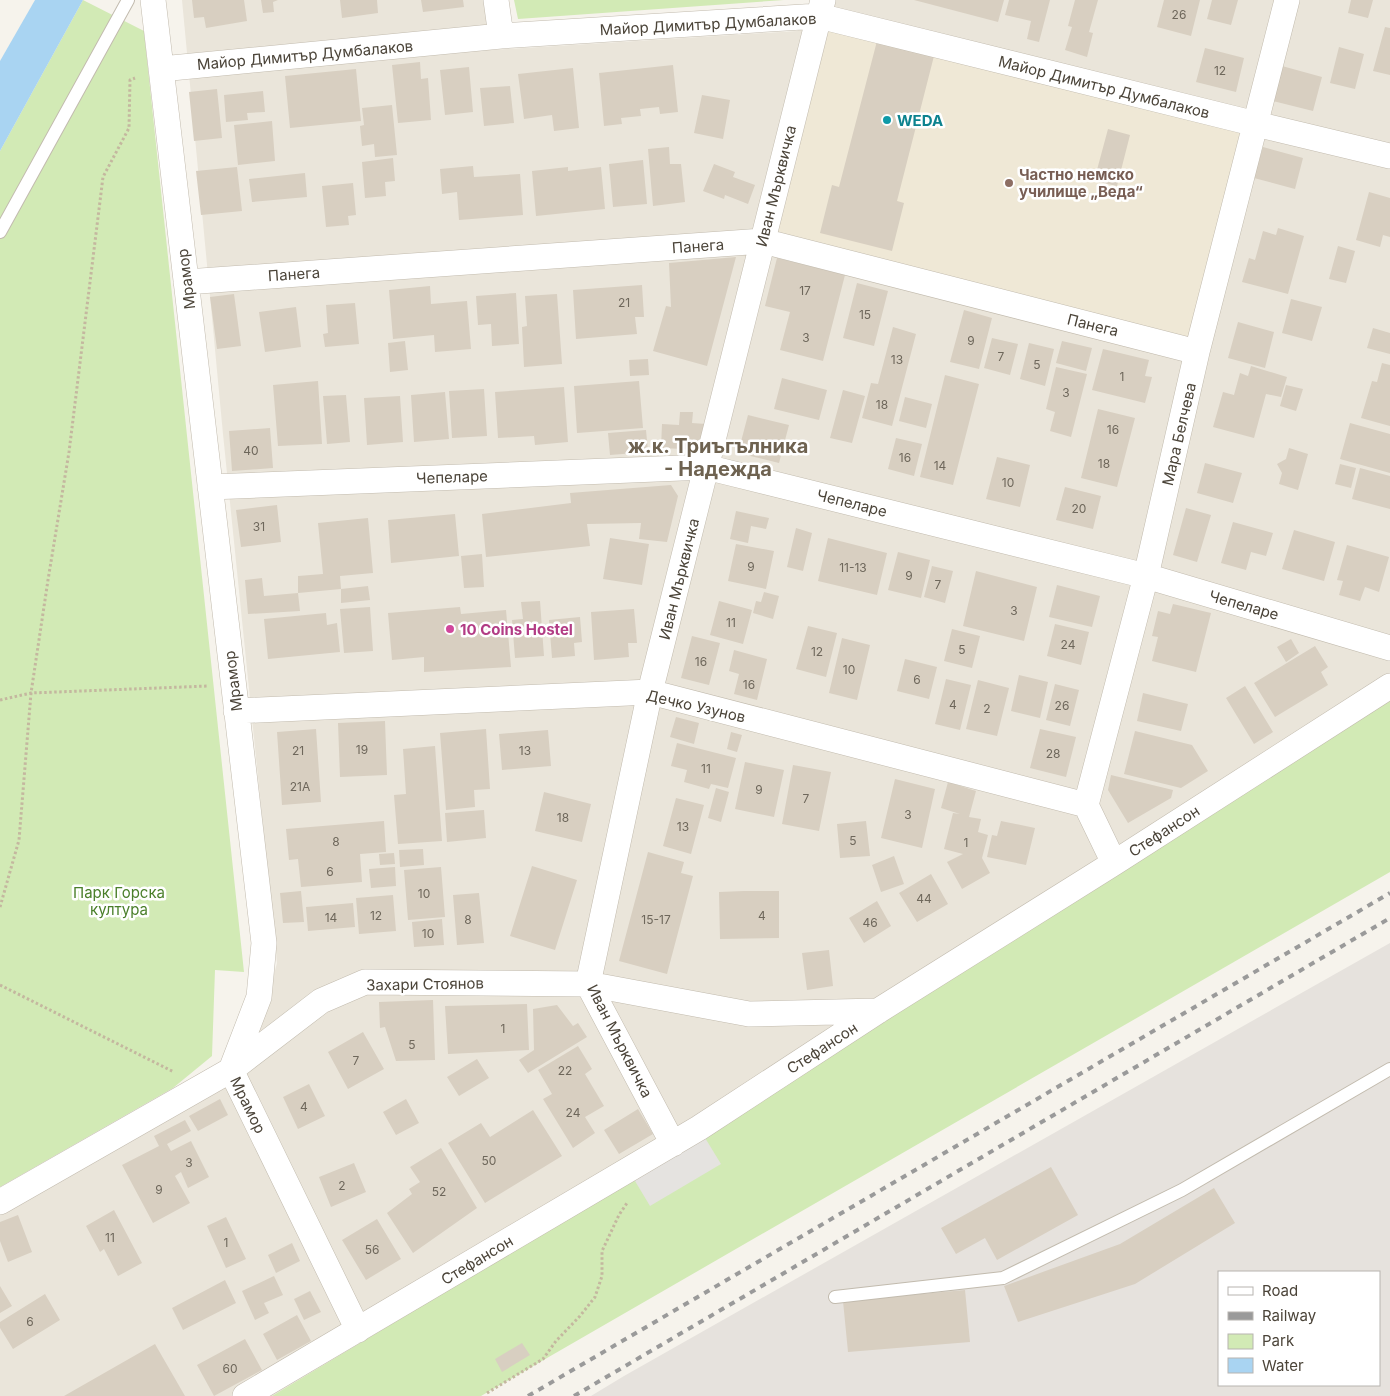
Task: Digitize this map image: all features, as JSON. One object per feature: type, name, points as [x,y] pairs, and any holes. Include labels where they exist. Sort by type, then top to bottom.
[{"type":"street","name":"Мрамор","points":[[153,0],[264,943],[259,997],[231,1070],[358,1330]]},
{"type":"street","points":[[496,0],[501,36]]},
{"type":"street","name":"Мара Белчева","points":[[1086,805],[1146,576],[1198,352],[1287,0]]},
{"type":"street","name":"Майор Димитър Думбалаков","points":[[161,69],[501,36],[821,8],[1256,124],[1390,156]]},
{"type":"street","name":"Иван Мърквичка","points":[[673,1144],[588,984],[650,692],[821,8]]},
{"type":"street","name":"Панега","points":[[186,282],[763,241],[1198,352]]},
{"type":"street","name":"Чепеларе","points":[[210,487],[706,467],[1146,576],[1390,648]]},
{"type":"street","name":"Стефансон","points":[[245,1396],[673,1144],[1390,686]]},
{"type":"street","name":"Дечко Узунов","points":[[236,711],[650,692],[1086,805]]},
{"type":"street","points":[[1086,805],[1114,863]]},
{"type":"street","name":"Захари Стоянов","points":[[0,1202],[231,1070],[321,1001],[365,982],[588,984],[749,1014],[878,1012]]},
{"type":"lane","points":[[0,232],[128,0]]},
{"type":"lane","points":[[835,1297],[1003,1278],[1182,1190],[1390,1069]]},
{"type":"path","points":[[0,907],[18,840],[31,693],[70,452],[103,177],[129,128],[130,80],[161,69]]},
{"type":"path","points":[[0,700],[31,693],[233,685]]},
{"type":"path","points":[[0,985],[202,1085]]},
{"type":"path","points":[[487,1393],[543,1359],[556,1340],[580,1316],[595,1297],[602,1276],[602,1251],[628,1200]]},
{"type":"shaded area","points":[[182,0],[485,0],[491,50],[797,31],[831,10],[833,0],[1390,0],[1390,697],[619,1187],[272,1396],[0,1396],[0,1211],[249,1070],[277,963],[223,434]]},
{"type":"shaded area","name":"Частно немско училище „Веда“","points":[[819,16],[1256,124],[1197,352],[763,241]]},
{"type":"shaded area","points":[[1390,943],[1390,1396],[591,1396],[624,1376]]},
{"type":"shaded area","points":[[699,1128],[721,1164],[650,1206],[629,1171]]},
{"type":"green space","name":"Парк Горска култура","points":[[83,0],[144,31],[244,972],[215,970],[212,1056],[173,1088],[0,1187],[0,151]]},
{"type":"green space","points":[[514,0],[784,0],[518,19]]},
{"type":"green space","points":[[1390,697],[1390,872],[481,1396],[272,1396],[619,1187]]},
{"type":"water","points":[[35,0],[83,0],[0,151],[0,61]]},
{"type":"building","points":[[192,0],[244,0],[247,21],[206,28],[204,17],[194,18]]},
{"type":"building","points":[[261,0],[278,0],[273,2],[274,12],[263,13]]},
{"type":"building","points":[[340,0],[377,0],[378,13],[342,18]]},
{"type":"building","points":[[421,0],[463,0],[464,7],[423,12]]},
{"type":"building","points":[[914,0],[1004,0],[998,22]]},
{"type":"building","points":[[1009,0],[1050,0],[1039,42],[1027,39],[1031,21],[1005,15]]},
{"type":"building","points":[[1075,0],[1098,0],[1089,32],[1093,33],[1087,57],[1065,50],[1072,27],[1068,26]]},
{"type":"building","points":[[1164,0],[1200,0],[1191,36],[1157,27]]},
{"type":"building","points":[[1212,0],[1238,0],[1231,25],[1207,19]]},
{"type":"building","points":[[1351,0],[1373,0],[1368,18],[1348,13]]},
{"type":"building","points":[[1385,27],[1390,28],[1390,75],[1373,71]]},
{"type":"building","name":"WEDA","points":[[877,41],[934,56],[897,201],[904,203],[892,251],[820,233],[832,185],[839,187]]},
{"type":"building","points":[[1339,47],[1364,54],[1355,89],[1330,83]]},
{"type":"building","points":[[1205,48],[1244,58],[1236,92],[1196,82]]},
{"type":"building","points":[[420,62],[421,79],[428,78],[431,120],[398,123],[392,65]]},
{"type":"building","points":[[673,65],[678,112],[660,114],[659,107],[640,109],[641,116],[621,118],[622,124],[604,126],[599,73]]},
{"type":"building","points":[[1282,66],[1322,77],[1313,111],[1273,101]]},
{"type":"building","points":[[469,67],[473,112],[445,115],[440,70]]},
{"type":"building","points":[[573,68],[579,128],[554,131],[552,115],[524,119],[518,74]]},
{"type":"building","points":[[356,69],[361,121],[290,128],[285,76]]},
{"type":"building","points":[[510,86],[514,123],[484,126],[480,88]]},
{"type":"building","points":[[217,89],[222,138],[194,141],[189,92]]},
{"type":"building","points":[[263,91],[265,112],[247,113],[248,120],[226,122],[224,95]]},
{"type":"building","points":[[702,95],[730,100],[723,139],[694,133]]},
{"type":"building","points":[[392,105],[397,155],[375,157],[374,144],[362,146],[360,126],[364,125],[362,108]]},
{"type":"building","points":[[272,121],[275,161],[238,165],[234,125]]},
{"type":"building","points":[[1108,129],[1130,135],[1117,186],[1094,181]]},
{"type":"building","points":[[669,147],[670,164],[681,164],[685,202],[653,206],[648,149]]},
{"type":"building","points":[[1263,147],[1303,158],[1295,189],[1254,178]]},
{"type":"building","points":[[393,158],[395,181],[385,182],[386,196],[365,198],[362,162]]},
{"type":"building","points":[[643,160],[647,204],[613,207],[609,164]]},
{"type":"building","points":[[714,164],[735,172],[733,177],[755,185],[748,204],[725,195],[724,199],[703,191]]},
{"type":"building","points":[[473,166],[474,177],[520,174],[523,215],[459,220],[457,192],[442,194],[440,169]]},
{"type":"building","points":[[237,167],[242,211],[201,215],[196,171]]},
{"type":"building","points":[[568,167],[568,171],[601,167],[605,209],[536,216],[532,171]]},
{"type":"building","points":[[305,173],[307,197],[252,202],[249,179]]},
{"type":"building","points":[[353,183],[356,215],[348,216],[349,225],[326,227],[322,186]]},
{"type":"building","points":[[1369,192],[1390,198],[1390,237],[1383,235],[1380,247],[1356,240]]},
{"type":"building","points":[[1278,228],[1304,236],[1288,294],[1242,282],[1249,258],[1255,260],[1263,231],[1276,235]]},
{"type":"building","points":[[1338,246],[1355,251],[1346,283],[1329,279]]},
{"type":"building","points":[[736,257],[707,366],[653,351],[666,306],[671,307],[669,263]]},
{"type":"building","points":[[777,258],[845,275],[823,361],[780,350],[790,312],[765,306]]},
{"type":"building","points":[[857,283],[888,291],[874,346],[843,338]]},
{"type":"building","points":[[642,285],[644,317],[635,317],[637,334],[576,339],[573,290]]},
{"type":"building","points":[[430,286],[431,304],[467,301],[471,349],[435,352],[434,335],[393,339],[389,290]]},
{"type":"building","points":[[516,293],[519,344],[492,346],[491,324],[478,325],[476,296]]},
{"type":"building","points":[[234,294],[241,346],[217,349],[210,297]]},
{"type":"building","points":[[557,294],[562,364],[524,367],[522,327],[527,326],[525,296]]},
{"type":"building","points":[[1291,299],[1322,307],[1312,341],[1282,333]]},
{"type":"building","points":[[355,303],[359,344],[325,347],[323,334],[328,333],[326,305]]},
{"type":"building","points":[[296,307],[301,347],[265,352],[259,312]]},
{"type":"building","points":[[964,310],[992,318],[979,369],[950,362]]},
{"type":"building","points":[[1238,322],[1274,332],[1265,368],[1228,358]]},
{"type":"building","points":[[893,327],[916,334],[892,426],[862,418],[871,383],[878,384]]},
{"type":"building","points":[[1373,328],[1390,333],[1390,354],[1367,348]]},
{"type":"building","points":[[992,338],[1018,344],[1010,375],[984,368]]},
{"type":"building","points":[[405,341],[408,370],[390,372],[388,343]]},
{"type":"building","points":[[1062,341],[1092,348],[1086,371],[1056,363]]},
{"type":"building","points":[[1029,343],[1054,349],[1045,386],[1020,379]]},
{"type":"building","points":[[1103,349],[1149,360],[1145,376],[1152,377],[1145,403],[1092,390]]},
{"type":"building","points":[[648,359],[649,375],[630,376],[629,360]]},
{"type":"building","points":[[1382,363],[1390,365],[1390,426],[1361,418],[1372,381],[1377,382]]},
{"type":"building","points":[[1251,366],[1287,377],[1281,397],[1266,394],[1254,438],[1213,427],[1223,392],[1234,395],[1240,373],[1248,376]]},
{"type":"building","points":[[1056,367],[1087,374],[1071,437],[1050,431],[1055,412],[1046,409]]},
{"type":"building","points":[[945,375],[979,384],[953,485],[920,477]]},
{"type":"building","points":[[782,378],[827,390],[819,420],[774,409]]},
{"type":"building","points":[[318,381],[322,444],[278,446],[273,385]]},
{"type":"building","points":[[639,381],[643,428],[577,433],[574,386]]},
{"type":"building","points":[[1286,385],[1303,389],[1296,411],[1280,406]]},
{"type":"building","points":[[564,387],[568,442],[535,445],[534,436],[498,438],[495,392]]},
{"type":"building","points":[[484,389],[487,436],[452,438],[449,391]]},
{"type":"building","points":[[843,390],[865,396],[852,443],[830,438]]},
{"type":"building","points":[[445,392],[449,439],[414,442],[411,395]]},
{"type":"building","points":[[346,395],[350,442],[327,444],[323,396]]},
{"type":"building","points":[[400,396],[403,442],[367,445],[364,398]]},
{"type":"building","points":[[905,397],[932,404],[926,428],[899,421]]},
{"type":"building","points":[[1098,409],[1135,418],[1117,487],[1081,478]]},
{"type":"building","points":[[680,412],[693,412],[692,423],[706,424],[705,450],[661,448],[662,424],[679,425]]},
{"type":"building","points":[[748,415],[789,425],[779,463],[738,453]]},
{"type":"building","points":[[1350,423],[1390,434],[1390,473],[1340,459]]},
{"type":"building","points":[[270,428],[273,468],[232,471],[229,431]]},
{"type":"building","points":[[646,430],[648,452],[610,455],[608,433]]},
{"type":"building","points":[[896,438],[922,444],[914,476],[888,469]]},
{"type":"building","points":[[1289,448],[1308,454],[1298,490],[1279,484],[1282,473],[1277,464],[1286,459]]},
{"type":"building","points":[[997,457],[1030,465],[1020,507],[986,499]]},
{"type":"building","points":[[1205,463],[1242,473],[1233,503],[1197,493]]},
{"type":"building","points":[[1340,464],[1356,468],[1351,488],[1335,484]]},
{"type":"building","points":[[1360,468],[1390,476],[1390,509],[1352,499]]},
{"type":"building","points":[[671,485],[678,496],[667,542],[639,539],[641,523],[587,524],[590,546],[486,557],[482,514],[571,503],[570,493]]},
{"type":"building","points":[[1065,487],[1101,496],[1093,529],[1056,520]]},
{"type":"building","points":[[277,505],[281,542],[241,547],[236,510]]},
{"type":"building","points":[[1186,508],[1211,515],[1197,562],[1173,555]]},
{"type":"building","points":[[736,511],[769,518],[766,529],[751,526],[748,543],[730,539]]},
{"type":"building","points":[[455,514],[459,556],[391,563],[388,520]]},
{"type":"building","points":[[368,518],[373,573],[340,576],[341,589],[298,593],[298,576],[323,574],[318,523]]},
{"type":"building","points":[[1233,522],[1273,533],[1266,556],[1251,552],[1246,570],[1221,563]]},
{"type":"building","points":[[796,528],[812,533],[803,571],[787,567]]},
{"type":"building","points":[[1294,530],[1335,542],[1324,581],[1282,569]]},
{"type":"building","points":[[610,538],[649,544],[642,585],[603,579]]},
{"type":"building","points":[[828,538],[887,553],[877,595],[818,581]]},
{"type":"building","points":[[736,544],[774,551],[766,589],[728,581]]},
{"type":"building","points":[[1347,545],[1389,557],[1379,592],[1365,587],[1360,601],[1339,595],[1343,581],[1337,580]]},
{"type":"building","points":[[898,552],[930,560],[921,598],[888,590]]},
{"type":"building","points":[[482,554],[484,587],[464,588],[461,556]]},
{"type":"building","points":[[932,566],[953,571],[945,603],[924,597]]},
{"type":"building","points":[[976,571],[1037,587],[1024,641],[963,626]]},
{"type":"building","points":[[262,578],[264,596],[298,593],[300,611],[248,614],[245,580]]},
{"type":"building","points":[[1057,585],[1100,596],[1092,627],[1049,617]]},
{"type":"building","points":[[368,586],[370,600],[341,603],[341,589]]},
{"type":"building","points":[[764,592],[779,596],[773,619],[753,613],[756,601],[761,602]]},
{"type":"building","points":[[540,601],[544,656],[515,658],[512,620],[523,619],[521,602]]},
{"type":"building","points":[[719,601],[752,610],[743,644],[710,635]]},
{"type":"building","points":[[1173,604],[1211,613],[1196,672],[1152,661],[1158,637],[1152,636],[1158,611],[1170,614]]},
{"type":"building","points":[[370,607],[373,651],[344,653],[340,609]]},
{"type":"building","points":[[460,607],[461,614],[506,610],[511,667],[424,672],[424,657],[392,660],[388,613]]},
{"type":"building","points":[[634,609],[637,643],[628,643],[629,657],[594,660],[591,612]]},
{"type":"building","points":[[326,613],[327,625],[337,623],[340,652],[268,659],[264,619]]},
{"type":"building","points":[[580,617],[582,642],[574,643],[575,656],[552,658],[549,620]]},
{"type":"building","points":[[1055,624],[1089,632],[1081,665],[1047,656]]},
{"type":"building","points":[[808,626],[837,633],[826,677],[796,669]]},
{"type":"building","points":[[952,629],[980,636],[972,668],[944,661]]},
{"type":"building","points":[[692,636],[720,643],[709,685],[681,678]]},
{"type":"building","points":[[842,638],[870,645],[857,700],[829,693]]},
{"type":"building","points":[[1291,639],[1299,653],[1286,662],[1277,647]]},
{"type":"building","points":[[1315,646],[1328,667],[1321,672],[1328,685],[1275,717],[1254,683]]},
{"type":"building","points":[[734,650],[767,659],[757,700],[734,694],[739,674],[729,671]]},
{"type":"building","points":[[905,659],[937,667],[929,699],[897,691]]},
{"type":"building","points":[[1019,675],[1048,682],[1040,718],[1011,711]]},
{"type":"building","points":[[946,679],[971,685],[960,730],[935,724]]},
{"type":"building","points":[[978,680],[1009,688],[997,736],[966,729]]},
{"type":"building","points":[[1055,684],[1079,690],[1070,726],[1046,720]]},
{"type":"building","points":[[1245,686],[1273,732],[1254,744],[1226,698]]},
{"type":"building","points":[[1143,693],[1188,704],[1181,731],[1137,721]]},
{"type":"building","points":[[676,717],[699,723],[694,744],[670,737]]},
{"type":"building","points":[[385,721],[387,775],[340,777],[338,723]]},
{"type":"building","points":[[316,729],[321,802],[282,805],[277,732]]},
{"type":"building","points":[[486,729],[490,789],[474,790],[475,807],[446,810],[440,733]]},
{"type":"building","points":[[1040,729],[1076,737],[1066,777],[1030,768]]},
{"type":"building","points":[[548,730],[551,766],[502,770],[499,734]]},
{"type":"building","points":[[1135,731],[1192,745],[1208,771],[1181,788],[1124,774]]},
{"type":"building","points":[[731,732],[742,735],[737,752],[727,749]]},
{"type":"building","points":[[677,743],[736,758],[728,788],[711,784],[709,789],[684,782],[687,770],[671,766]]},
{"type":"building","points":[[435,746],[442,841],[398,844],[394,795],[406,794],[403,749]]},
{"type":"building","points":[[745,762],[784,770],[774,817],[735,809]]},
{"type":"building","points":[[793,765],[831,772],[819,831],[782,824]]},
{"type":"building","points":[[1111,775],[1173,790],[1171,798],[1128,823],[1108,790]]},
{"type":"building","points":[[895,779],[935,789],[922,848],[881,838]]},
{"type":"building","points":[[948,782],[976,791],[969,817],[981,819],[978,832],[988,835],[982,858],[990,873],[962,889],[947,862],[963,854],[944,849],[953,813],[960,814],[941,808]]},
{"type":"building","points":[[716,788],[729,792],[721,822],[708,818]]},
{"type":"building","points":[[544,792],[591,804],[582,842],[535,831]]},
{"type":"building","points":[[676,798],[704,805],[691,854],[663,846]]},
{"type":"building","points":[[484,810],[486,838],[447,842],[445,813]]},
{"type":"building","points":[[384,821],[386,852],[360,854],[362,882],[301,887],[298,859],[289,860],[286,829]]},
{"type":"building","points":[[866,821],[870,856],[840,858],[837,824]]},
{"type":"building","points":[[1001,821],[1035,828],[1026,865],[987,857],[992,835],[997,836]]},
{"type":"building","points":[[423,849],[424,865],[400,867],[399,850]]},
{"type":"building","points":[[648,852],[684,862],[681,873],[693,876],[667,974],[619,961]]},
{"type":"building","points":[[394,853],[395,864],[380,865],[379,854]]},
{"type":"building","points":[[894,856],[904,884],[881,892],[872,865]]},
{"type":"building","points":[[532,866],[577,880],[555,950],[510,936]]},
{"type":"building","points":[[395,867],[396,886],[371,888],[369,869]]},
{"type":"building","points":[[441,867],[445,917],[408,920],[404,870]]},
{"type":"building","points":[[931,874],[948,904],[917,922],[899,893]]},
{"type":"building","points":[[301,891],[304,922],[283,923],[280,893]]},
{"type":"building","points":[[779,891],[779,938],[720,939],[719,892]]},
{"type":"building","points":[[479,893],[484,943],[457,945],[453,895]]},
{"type":"building","points":[[393,895],[396,931],[359,934],[356,898]]},
{"type":"building","points":[[877,901],[891,926],[864,943],[849,918]]},
{"type":"building","points":[[353,903],[355,927],[308,931],[306,907]]},
{"type":"building","points":[[442,919],[444,945],[414,947],[412,922]]},
{"type":"building","points":[[829,950],[833,986],[807,990],[802,953]]},
{"type":"building","points":[[433,1000],[435,1060],[396,1061],[385,1027],[380,1028],[379,1002]]},
{"type":"building","points":[[527,1004],[529,1050],[448,1054],[445,1006]]},
{"type":"building","points":[[557,1005],[573,1026],[578,1023],[587,1037],[528,1073],[519,1060],[534,1050],[533,1009]]},
{"type":"building","points":[[363,1032],[384,1069],[348,1089],[328,1052]]},
{"type":"building","points":[[578,1046],[592,1069],[585,1074],[604,1106],[585,1117],[595,1133],[573,1148],[543,1099],[552,1094],[538,1070]]},
{"type":"building","points":[[477,1059],[489,1078],[459,1096],[447,1077]]},
{"type":"building","points":[[309,1084],[325,1116],[298,1129],[283,1097]]},
{"type":"building","points":[[220,1099],[228,1115],[198,1131],[189,1116]]},
{"type":"building","points":[[406,1099],[419,1123],[396,1135],[383,1112]]},
{"type":"building","points":[[638,1109],[653,1134],[619,1154],[604,1130]]},
{"type":"building","points":[[533,1110],[562,1156],[485,1203],[448,1143],[481,1123],[490,1137]]},
{"type":"building","points":[[185,1120],[191,1131],[167,1144],[171,1151],[191,1141],[209,1177],[188,1188],[181,1172],[175,1176],[190,1203],[153,1223],[122,1165],[159,1146],[154,1136]]},
{"type":"building","points":[[441,1148],[477,1208],[413,1253],[387,1213],[412,1194],[409,1189],[420,1182],[410,1167]]},
{"type":"building","points":[[354,1163],[366,1192],[331,1207],[319,1177]]},
{"type":"building","points":[[1051,1167],[1078,1215],[997,1260],[985,1238],[956,1254],[941,1228]]},
{"type":"building","points":[[1214,1188],[1235,1223],[1135,1284],[1018,1322],[1004,1286],[1120,1244]]},
{"type":"building","points":[[114,1210],[142,1263],[118,1276],[104,1249],[100,1252],[86,1226]]},
{"type":"building","points":[[18,1215],[32,1252],[8,1262],[0,1241],[0,1222]]},
{"type":"building","points":[[226,1217],[246,1259],[226,1268],[207,1226]]},
{"type":"building","points":[[377,1219],[401,1259],[366,1280],[342,1240]]},
{"type":"building","points":[[292,1243],[300,1261],[276,1273],[268,1255]]},
{"type":"building","points":[[274,1276],[283,1295],[264,1303],[269,1313],[255,1320],[242,1291]]},
{"type":"building","points":[[225,1280],[236,1303],[183,1330],[172,1308]]},
{"type":"building","points":[[0,1286],[12,1306],[0,1313]]},
{"type":"building","points":[[965,1290],[970,1342],[848,1352],[843,1301]]},
{"type":"building","points":[[310,1291],[321,1312],[304,1320],[294,1299]]},
{"type":"building","points":[[45,1294],[60,1320],[13,1349],[0,1328],[0,1322]]},
{"type":"building","points":[[297,1315],[311,1341],[277,1360],[263,1334]]},
{"type":"building","points":[[245,1339],[262,1370],[214,1396],[197,1365]]},
{"type":"building","points":[[522,1343],[530,1355],[502,1372],[495,1359]]},
{"type":"building","points":[[155,1344],[185,1396],[64,1396]]},
{"type":"railway","points":[[528,1396],[1390,893]]},
{"type":"railway","points":[[574,1396],[1390,918]]},
{"type":"place","name":"WEDA","points":[[887,120]]},
{"type":"place","name":"Частно немско училище „Веда“","points":[[1009,183]]},
{"type":"place","name":"10 Coins Hostel","points":[[450,629]]},
{"type":"district","name":"ж.к. Триъгълника - Надежда","points":[[718,458]]}]
